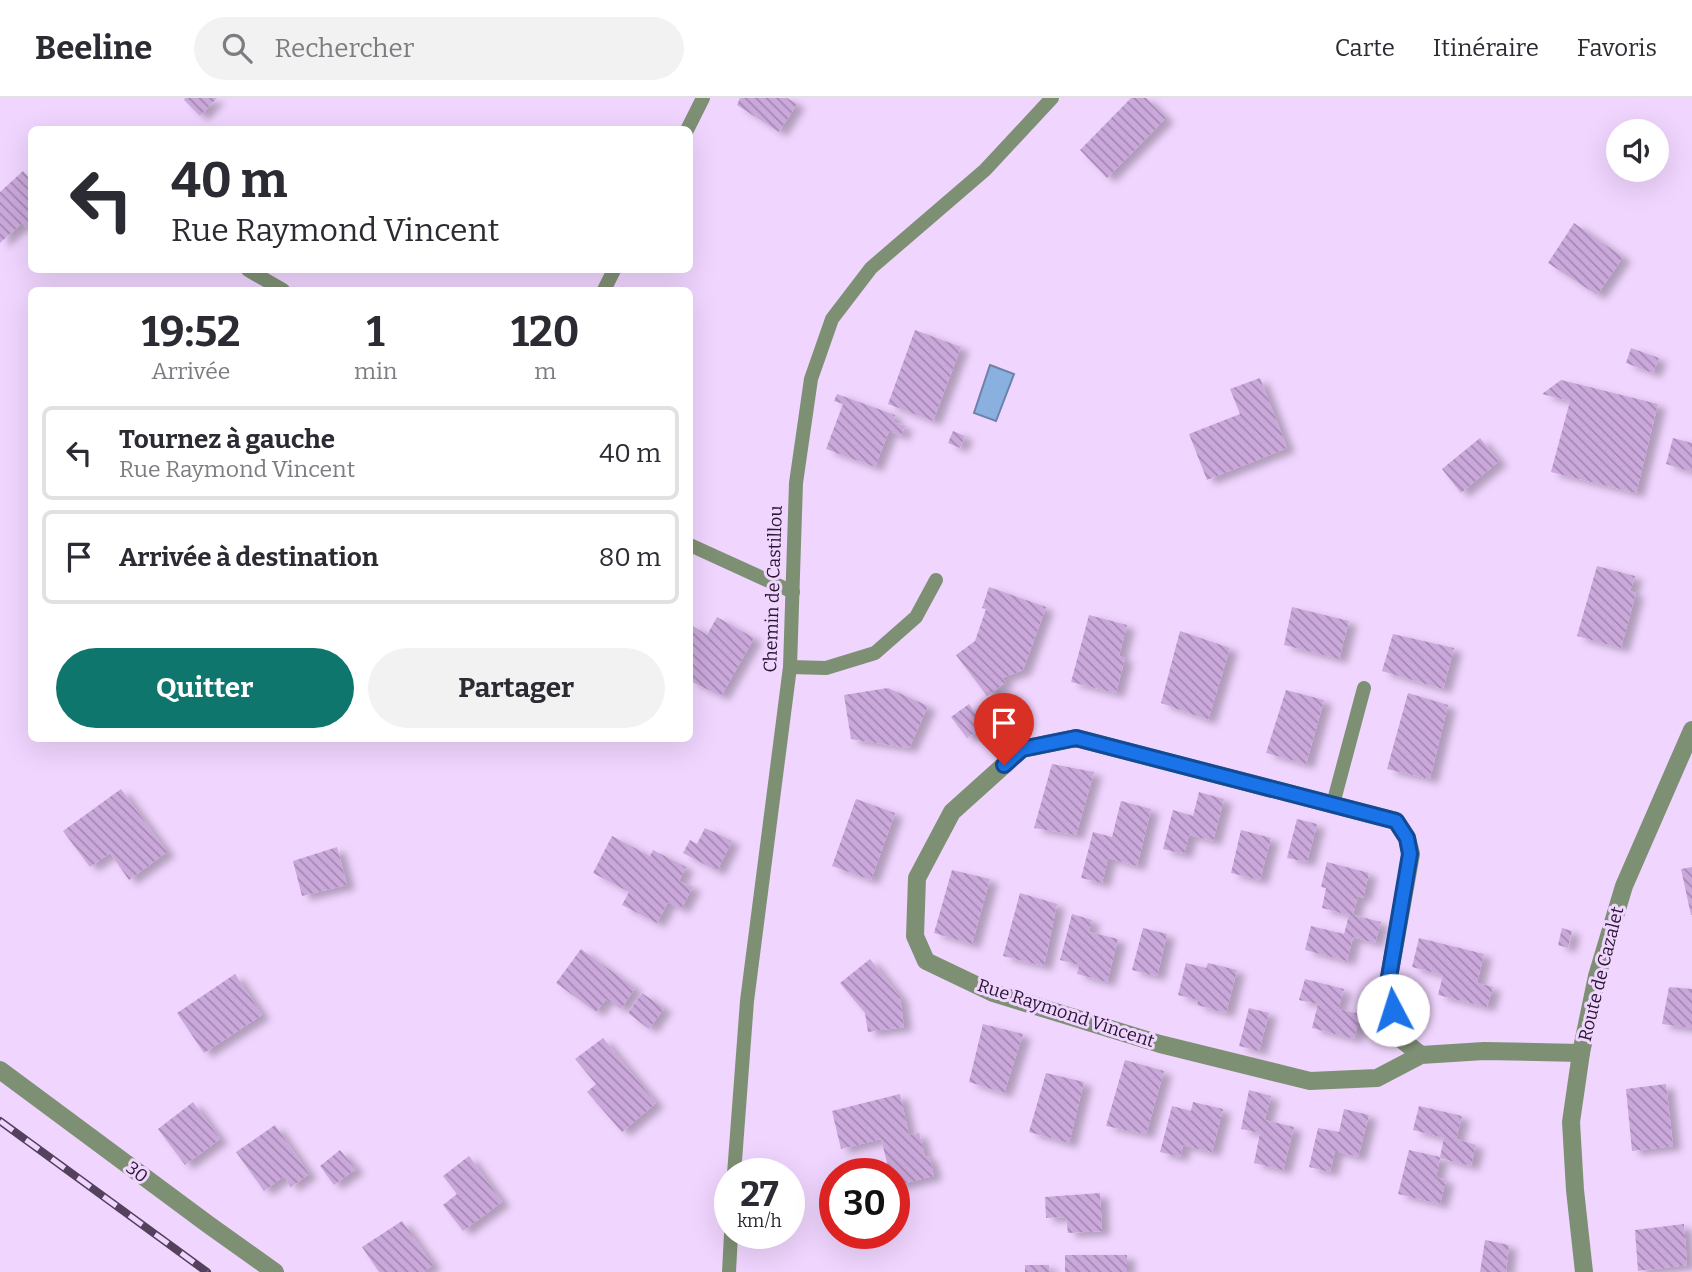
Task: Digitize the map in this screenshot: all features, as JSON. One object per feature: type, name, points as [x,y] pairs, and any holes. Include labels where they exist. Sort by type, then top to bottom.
[{"type":"street","name":"Route de Cazalet","points":[[1584,1272],[1574,1190],[1572,1122],[1581,1052],[1597,976],[1624,886],[1692,730]]},
{"type":"street","name":"Rue Raymond Vincent","points":[[1421,1055],[1397,1036],[1388,983],[1410,854],[1407,838],[1396,821],[1076,738],[1022,749],[952,812],[917,878],[915,936],[926,961],[993,993],[1160,1044],[1310,1081],[1377,1078],[1421,1055],[1484,1051],[1581,1052]]},
{"type":"street","name":"30","points":[[0,1070],[275,1272]]},
{"type":"lane","points":[[689,126],[703,98]]},
{"type":"lane","name":"Chemin de Castillou","points":[[735,1158],[747,1001],[790,667],[796,483],[811,379],[832,319],[872,268],[985,170],[1052,98]]},
{"type":"lane","points":[[253,273],[278,287]]},
{"type":"lane","points":[[693,546],[793,592]]},
{"type":"lane","points":[[790,667],[826,668],[875,653],[916,618],[936,580]]},
{"type":"lane","points":[[1333,804],[1364,688]]},
{"type":"lane","points":[[729,1272],[730,1249]]},
{"type":"water","points":[[990,365],[1014,374],[996,421],[974,413]]},
{"type":"building","points":[[185,98],[217,98],[200,116]]},
{"type":"building","points":[[740,98],[787,98],[797,104],[779,132],[737,105]]},
{"type":"building","points":[[1131,98],[1146,98],[1166,118],[1107,178],[1080,150]]},
{"type":"building","points":[[23,171],[28,177],[28,230],[22,223],[0,243],[0,192]]},
{"type":"building","points":[[1574,223],[1623,257],[1597,295],[1548,263]]},
{"type":"building","points":[[915,330],[961,347],[933,421],[888,404]]},
{"type":"building","points":[[1631,348],[1659,358],[1653,373],[1626,363]]},
{"type":"building","points":[[1260,378],[1287,448],[1207,480],[1189,434],[1240,414],[1230,389]]},
{"type":"building","points":[[1561,380],[1658,404],[1636,493],[1551,472],[1570,401],[1542,394]]},
{"type":"building","points":[[837,394],[895,415],[893,422],[905,426],[901,436],[889,431],[875,467],[826,449],[843,404],[834,401]]},
{"type":"building","points":[[953,431],[965,436],[960,448],[948,443]]},
{"type":"building","points":[[1480,438],[1499,461],[1461,493],[1442,469]]},
{"type":"building","points":[[1673,438],[1692,443],[1692,472],[1666,464]]},
{"type":"building","points":[[1597,566],[1635,576],[1630,591],[1636,593],[1621,648],[1577,636]]},
{"type":"building","points":[[989,587],[1046,607],[1023,670],[1002,678],[1006,682],[987,696],[956,655],[975,641],[986,609],[982,608]]},
{"type":"building","points":[[1292,607],[1349,621],[1339,659],[1284,645]]},
{"type":"building","points":[[1089,615],[1127,625],[1119,656],[1125,658],[1116,693],[1071,682]]},
{"type":"building","points":[[717,617],[754,638],[721,696],[693,682],[693,626],[707,635]]},
{"type":"building","points":[[1180,631],[1230,648],[1208,720],[1161,703]]},
{"type":"building","points":[[1393,634],[1454,648],[1443,689],[1382,671]]},
{"type":"building","points":[[888,688],[928,706],[909,748],[851,739],[844,695]]},
{"type":"building","points":[[1286,690],[1324,700],[1306,764],[1266,753]]},
{"type":"building","points":[[1408,693],[1448,705],[1430,779],[1387,769]]},
{"type":"building","points":[[969,704],[985,726],[967,738],[951,717]]},
{"type":"building","points":[[1052,764],[1094,772],[1076,835],[1034,828]]},
{"type":"building","points":[[121,789],[167,852],[129,880],[110,853],[90,867],[63,831]]},
{"type":"building","points":[[1199,792],[1224,799],[1213,841],[1189,835],[1184,854],[1163,849],[1173,810],[1193,816]]},
{"type":"building","points":[[856,799],[895,813],[871,880],[832,866]]},
{"type":"building","points":[[1121,801],[1151,809],[1137,866],[1108,858],[1102,883],[1081,878],[1093,832],[1112,837]]},
{"type":"building","points":[[1297,819],[1317,824],[1307,862],[1287,858]]},
{"type":"building","points":[[705,828],[732,841],[717,871],[683,853],[690,840],[697,844]]},
{"type":"building","points":[[1241,830],[1271,838],[1260,880],[1231,873]]},
{"type":"building","points":[[612,836],[650,856],[653,850],[686,867],[679,881],[693,887],[681,909],[668,902],[657,923],[622,905],[629,892],[593,873]]},
{"type":"building","points":[[337,847],[347,885],[302,896],[293,861]]},
{"type":"building","points":[[1327,862],[1369,873],[1363,898],[1358,896],[1353,915],[1381,922],[1375,943],[1353,937],[1347,961],[1305,950],[1311,926],[1344,934],[1349,915],[1322,908],[1326,888],[1321,887]]},
{"type":"building","points":[[1692,867],[1692,915],[1691,915],[1681,869]]},
{"type":"building","points":[[952,870],[990,879],[972,944],[934,933]]},
{"type":"building","points":[[1020,893],[1057,904],[1044,966],[1003,956]]},
{"type":"building","points":[[1072,914],[1092,920],[1089,932],[1118,939],[1107,982],[1077,974],[1079,965],[1060,960]]},
{"type":"building","points":[[1143,928],[1167,934],[1157,976],[1132,970]]},
{"type":"building","points":[[1562,928],[1572,931],[1568,948],[1558,945]]},
{"type":"building","points":[[1419,938],[1484,954],[1477,983],[1493,987],[1487,1007],[1438,995],[1443,975],[1412,967]]},
{"type":"building","points":[[581,949],[635,988],[621,1009],[606,999],[596,1012],[556,983]]},
{"type":"building","points":[[870,959],[900,997],[904,1027],[868,1032],[865,1013],[840,983]]},
{"type":"building","points":[[1186,963],[1206,968],[1208,963],[1237,970],[1226,1013],[1197,1005],[1198,1000],[1178,995]]},
{"type":"building","points":[[235,974],[262,1015],[204,1053],[177,1013]]},
{"type":"building","points":[[1305,979],[1344,989],[1338,1009],[1360,1014],[1354,1039],[1312,1028],[1318,1004],[1299,1000]]},
{"type":"building","points":[[1669,987],[1692,989],[1692,1028],[1662,1024]]},
{"type":"building","points":[[642,993],[664,1008],[649,1029],[628,1013]]},
{"type":"building","points":[[1249,1008],[1269,1013],[1259,1051],[1239,1046]]},
{"type":"building","points":[[983,1024],[1023,1034],[1004,1093],[969,1082]]},
{"type":"building","points":[[603,1038],[656,1103],[622,1132],[587,1092],[596,1084],[575,1059]]},
{"type":"building","points":[[1125,1060],[1164,1071],[1146,1134],[1106,1126]]},
{"type":"building","points":[[1046,1073],[1084,1082],[1069,1143],[1029,1132]]},
{"type":"building","points":[[1666,1084],[1673,1146],[1632,1151],[1626,1089]]},
{"type":"building","points":[[1249,1090],[1271,1096],[1265,1120],[1294,1127],[1283,1170],[1254,1163],[1260,1133],[1241,1129]]},
{"type":"building","points":[[900,1094],[909,1135],[919,1133],[925,1157],[929,1156],[934,1176],[910,1182],[910,1158],[886,1158],[881,1139],[841,1149],[832,1111]]},
{"type":"building","points":[[193,1102],[220,1139],[185,1165],[158,1129]]},
{"type":"building","points":[[1193,1102],[1223,1109],[1212,1152],[1183,1145],[1180,1157],[1160,1152],[1172,1106],[1191,1111]]},
{"type":"building","points":[[1419,1106],[1462,1116],[1456,1139],[1476,1145],[1471,1166],[1440,1158],[1436,1177],[1446,1180],[1440,1204],[1398,1194],[1409,1150],[1440,1157],[1444,1138],[1413,1130]]},
{"type":"building","points":[[1344,1109],[1369,1115],[1358,1157],[1335,1151],[1330,1172],[1309,1167],[1318,1128],[1339,1132]]},
{"type":"building","points":[[275,1125],[309,1174],[291,1187],[284,1176],[264,1191],[236,1152]]},
{"type":"building","points":[[340,1150],[356,1169],[334,1185],[320,1166]]},
{"type":"building","points":[[469,1156],[502,1202],[463,1231],[443,1205],[457,1194],[443,1176]]},
{"type":"building","points":[[1100,1193],[1102,1231],[1068,1233],[1066,1217],[1046,1218],[1045,1197]]},
{"type":"building","points":[[402,1221],[433,1265],[423,1272],[379,1272],[362,1247]]},
{"type":"building","points":[[1684,1224],[1687,1265],[1638,1271],[1635,1230]]},
{"type":"building","points":[[1485,1240],[1509,1245],[1506,1272],[1480,1272]]},
{"type":"building","points":[[1065,1255],[1127,1255],[1127,1272],[1065,1272]]},
{"type":"building","points":[[1025,1265],[1049,1265],[1049,1272],[1025,1272]]},
{"type":"railway","points":[[0,1121],[207,1272]]},
{"type":"route","points":[[1004,765],[1022,749],[1076,738],[1396,821],[1407,838],[1410,854],[1388,983],[1393,1010]]}]
